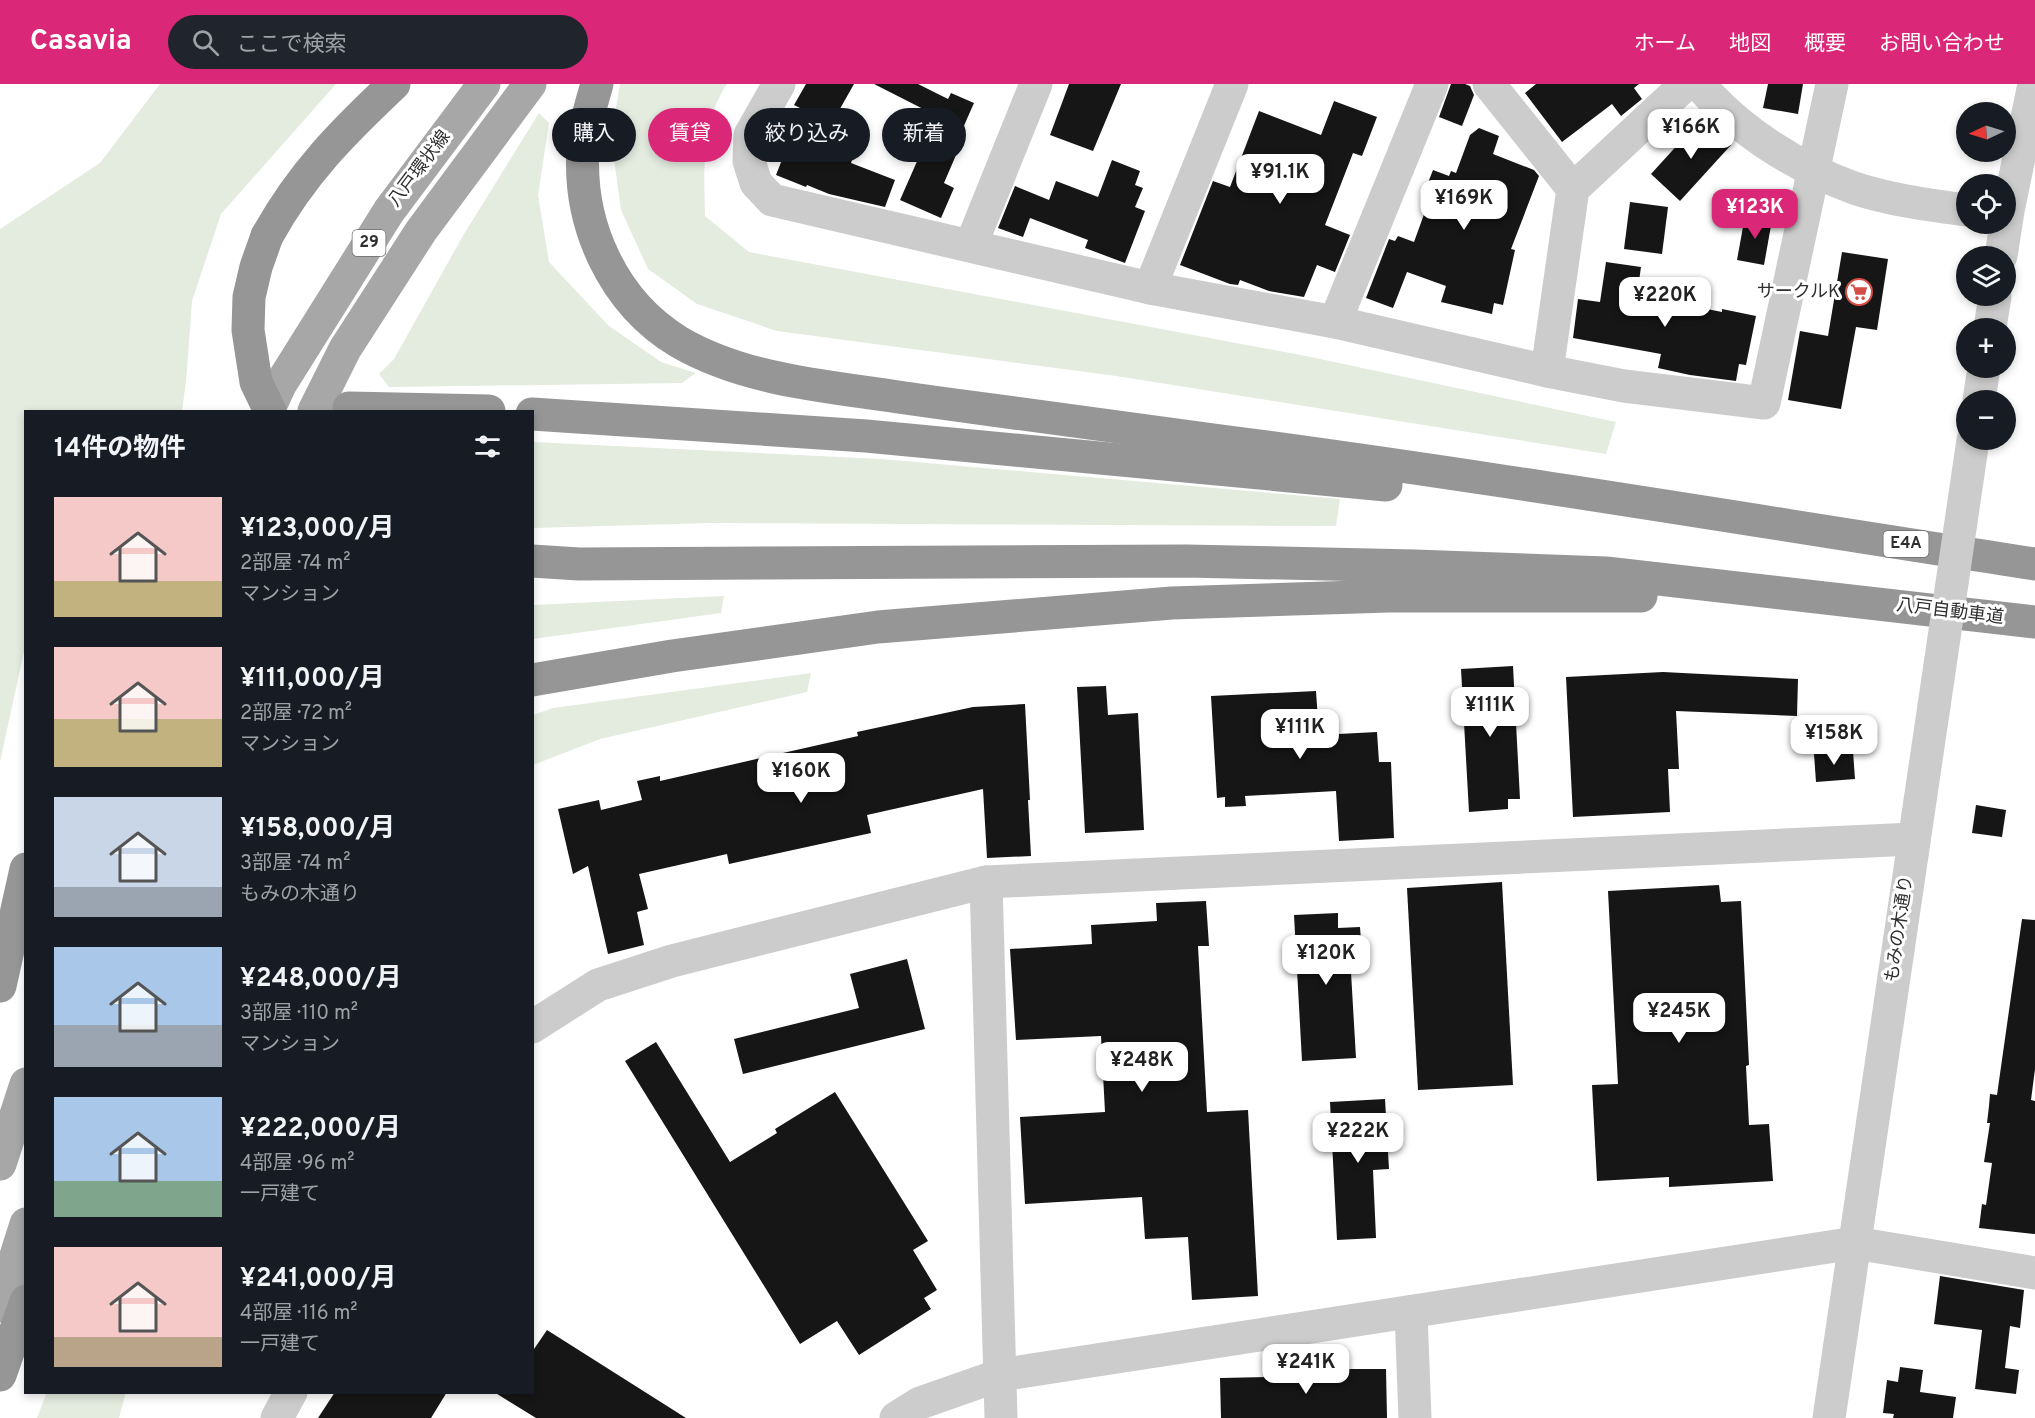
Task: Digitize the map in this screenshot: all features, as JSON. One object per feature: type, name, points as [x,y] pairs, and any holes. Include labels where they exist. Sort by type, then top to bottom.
[{"type":"highway","points":[[269,410],[256,382],[248,330],[249,297],[255,267],[267,236],[285,204],[310,169],[348,127],[394,84]]},
{"type":"highway","points":[[597,84],[590,107],[583,148],[584,183],[589,220],[600,254],[622,289],[646,316],[677,340],[709,357],[753,372],[815,384],[1002,412],[1319,454],[1777,525]]},
{"type":"highway","points":[[349,408],[442,410]]},
{"type":"highway","points":[[534,414],[866,436],[1777,525]]},
{"type":"highway","name":"E4A","points":[[1777,525],[2035,564]]},
{"type":"highway","points":[[534,561],[591,564],[1186,561],[1415,566],[1606,573],[1865,602]]},
{"type":"highway","points":[[534,680],[672,656],[878,627],[1172,603],[1389,596],[1617,595],[1865,602]]},
{"type":"highway","name":"八戸自動車道","points":[[1865,602],[2035,622]]},
{"type":"highway","points":[[0,986],[24,878]]},
{"type":"highway","points":[[0,1375],[24,1307]]},
{"type":"main road","name":"八戸環状線","points":[[269,410],[280,385],[389,210],[484,84]]},
{"type":"main road","name":"八戸環状線","points":[[314,410],[345,349],[421,231],[530,84]]},
{"type":"main road","points":[[0,1164],[24,1090]]},
{"type":"main road","points":[[0,1306],[24,1230]]},
{"type":"street","points":[[778,84],[750,135],[749,161],[756,183],[772,200],[1150,288],[1335,322],[1547,371],[1624,386],[1764,403],[1832,84]]},
{"type":"street","points":[[971,245],[1036,84]]},
{"type":"street","points":[[1150,288],[1232,84]]},
{"type":"street","points":[[1335,322],[1432,84]]},
{"type":"street","points":[[1489,84],[1573,189]]},
{"type":"street","points":[[1547,371],[1573,189],[1686,84]]},
{"type":"street","points":[[1699,84],[1714,102],[1745,128],[1814,171],[1867,191],[1911,202],[1956,209]]},
{"type":"street","points":[[2016,211],[2034,84]]},
{"type":"street","name":"もみの木通り","points":[[1829,1418],[1972,450]]},
{"type":"street","points":[[534,1025],[598,985],[672,961],[986,882],[1913,838]]},
{"type":"street","points":[[986,882],[1001,1418]]},
{"type":"street","points":[[896,1418],[920,1403],[1000,1375],[1855,1242],[2035,1273]]},
{"type":"street","points":[[1412,1312],[1415,1418]]},
{"type":"street","points":[[278,1418],[290,1394]]},
{"type":"shaded area","points":[[160,84],[336,84],[221,214],[192,301],[182,410],[24,410],[24,652],[0,762],[0,229],[100,163]]},
{"type":"shaded area","points":[[620,84],[727,84],[715,108],[648,108],[648,162],[705,162],[705,216],[749,252],[1306,356],[1616,422],[1606,454],[1116,376],[777,331],[697,304],[648,269],[621,210],[614,162],[636,162],[636,108],[616,108]]},
{"type":"shaded area","points":[[539,113],[549,123],[538,195],[549,262],[609,326],[661,362],[696,373],[682,383],[389,387],[379,374],[394,359],[464,234]]},
{"type":"shaded area","points":[[534,442],[881,459],[1340,499],[1336,526],[711,523],[534,528]]},
{"type":"shaded area","points":[[724,596],[721,613],[534,639],[534,605]]},
{"type":"shaded area","points":[[811,673],[807,692],[600,739],[534,765],[534,715],[553,708]]},
{"type":"shaded area","points":[[46,1394],[125,1394],[119,1418],[37,1418]]},
{"type":"building","points":[[806,84],[854,84],[840,108],[800,108],[794,105]]},
{"type":"building","points":[[874,84],[918,84],[948,99],[951,93],[974,103],[966,121],[966,108],[921,108]]},
{"type":"building","points":[[1069,84],[1121,84],[1093,151],[1050,135]]},
{"type":"building","points":[[1451,84],[1470,86],[1474,95],[1462,126],[1439,117]]},
{"type":"building","points":[[1536,84],[1639,84],[1634,88],[1642,99],[1621,116],[1612,104],[1562,142],[1525,93]]},
{"type":"building","points":[[1768,84],[1803,84],[1798,114],[1763,108]]},
{"type":"building","points":[[1334,101],[1377,117],[1362,156],[1353,153],[1325,225],[1350,235],[1335,272],[1317,265],[1304,297],[1269,291],[1240,280],[1238,285],[1230,284],[1180,265],[1213,181],[1230,187],[1259,111],[1321,135]]},
{"type":"building","points":[[1702,118],[1731,145],[1680,201],[1651,174]]},
{"type":"building","points":[[1479,128],[1499,136],[1493,154],[1534,170],[1539,176],[1511,249],[1515,250],[1503,305],[1494,303],[1492,314],[1441,302],[1446,286],[1407,272],[1393,308],[1366,298],[1389,239],[1395,241],[1398,236],[1414,242],[1431,195],[1424,193],[1433,170],[1449,176],[1451,171],[1456,173],[1470,135]]},
{"type":"building","points":[[1112,160],[1140,171],[1135,185],[1143,188],[1135,207],[1145,211],[1125,263],[1085,248],[1088,240],[1030,218],[1023,237],[998,228],[1015,186],[1049,200],[1056,181],[1098,197]]},
{"type":"building","points":[[781,162],[851,162],[895,180],[885,207],[829,194],[776,175]]},
{"type":"building","points":[[917,162],[953,162],[944,183],[954,188],[941,218],[900,200]]},
{"type":"building","points":[[1630,202],[1668,207],[1662,254],[1624,249]]},
{"type":"building","points":[[1745,216],[1772,220],[1764,265],[1737,260]]},
{"type":"building","points":[[1842,252],[1888,259],[1877,330],[1856,327],[1841,409],[1788,400],[1800,331],[1828,336]]},
{"type":"building","points":[[1606,262],[1641,267],[1637,295],[1722,312],[1722,309],[1756,316],[1746,365],[1739,364],[1736,381],[1658,368],[1661,354],[1573,338],[1578,299],[1600,302]]},
{"type":"building","points":[[1513,666],[1520,799],[1508,799],[1508,809],[1469,812],[1461,669]]},
{"type":"building","points":[[1663,672],[1798,679],[1797,716],[1676,711],[1679,769],[1668,769],[1670,812],[1573,817],[1566,677]]},
{"type":"building","points":[[1106,686],[1108,715],[1138,713],[1144,830],[1085,833],[1077,687]]},
{"type":"building","points":[[1316,691],[1319,735],[1377,732],[1379,762],[1391,762],[1394,838],[1339,841],[1336,791],[1245,796],[1246,806],[1225,807],[1225,797],[1217,798],[1211,696]]},
{"type":"building","points":[[1025,704],[1031,856],[987,858],[983,789],[867,815],[871,833],[729,864],[727,854],[639,874],[648,909],[637,912],[644,945],[608,954],[588,866],[573,874],[558,809],[599,800],[601,810],[642,800],[637,781],[660,776],[660,781],[858,736],[857,732],[973,707]]},
{"type":"building","points":[[1853,751],[1855,779],[1816,782],[1814,754]]},
{"type":"building","points":[[1976,805],[2006,810],[2002,837],[1972,833]]},
{"type":"building","points":[[1502,882],[1513,1085],[1418,1090],[1407,888]]},
{"type":"building","points":[[1719,885],[1721,902],[1741,901],[1749,1065],[1746,1066],[1749,1125],[1769,1124],[1773,1181],[1669,1187],[1669,1177],[1597,1181],[1592,1085],[1618,1084],[1608,891]]},
{"type":"building","points":[[1206,901],[1209,946],[1198,946],[1207,1112],[1248,1110],[1258,1296],[1192,1300],[1188,1237],[1145,1239],[1142,1197],[1025,1204],[1020,1117],[1105,1112],[1101,1036],[1016,1040],[1010,949],[1092,944],[1091,925],[1157,921],[1156,903]]},
{"type":"building","points":[[1338,913],[1338,928],[1360,927],[1362,954],[1350,955],[1356,1058],[1302,1061],[1294,915]]},
{"type":"building","points":[[2022,919],[2035,920],[2035,1069],[2031,1100],[2035,1101],[2035,1234],[1979,1228],[1982,1204],[1986,1205],[1992,1163],[1984,1162],[1990,1123],[1987,1123],[1990,1094],[1997,1095]]},
{"type":"building","points":[[907,959],[925,1029],[743,1074],[734,1039],[859,1008],[850,974]]},
{"type":"building","points":[[656,1042],[730,1162],[777,1133],[775,1129],[835,1092],[928,1241],[913,1250],[937,1290],[924,1298],[931,1309],[859,1355],[837,1321],[800,1344],[625,1061]]},
{"type":"building","points":[[1385,1099],[1389,1169],[1373,1170],[1376,1238],[1337,1240],[1330,1102]]},
{"type":"building","points":[[1940,1276],[2024,1290],[2020,1328],[2010,1326],[2005,1368],[2019,1370],[2016,1394],[1975,1389],[1982,1330],[1934,1324]]},
{"type":"building","points":[[547,1330],[686,1418],[536,1418],[497,1394],[534,1394],[534,1349]]},
{"type":"building","points":[[1300,1365],[1301,1376],[1347,1375],[1347,1369],[1386,1369],[1387,1418],[1221,1418],[1220,1378],[1267,1377],[1267,1366]]},
{"type":"building","points":[[1900,1367],[1923,1370],[1920,1392],[1956,1397],[1953,1418],[1893,1418],[1894,1414],[1883,1413],[1887,1380],[1898,1382]]},
{"type":"building","points":[[334,1394],[446,1394],[431,1418],[318,1418]]},
{"type":"place","name":"サークルK","points":[[1859,292]]}]
